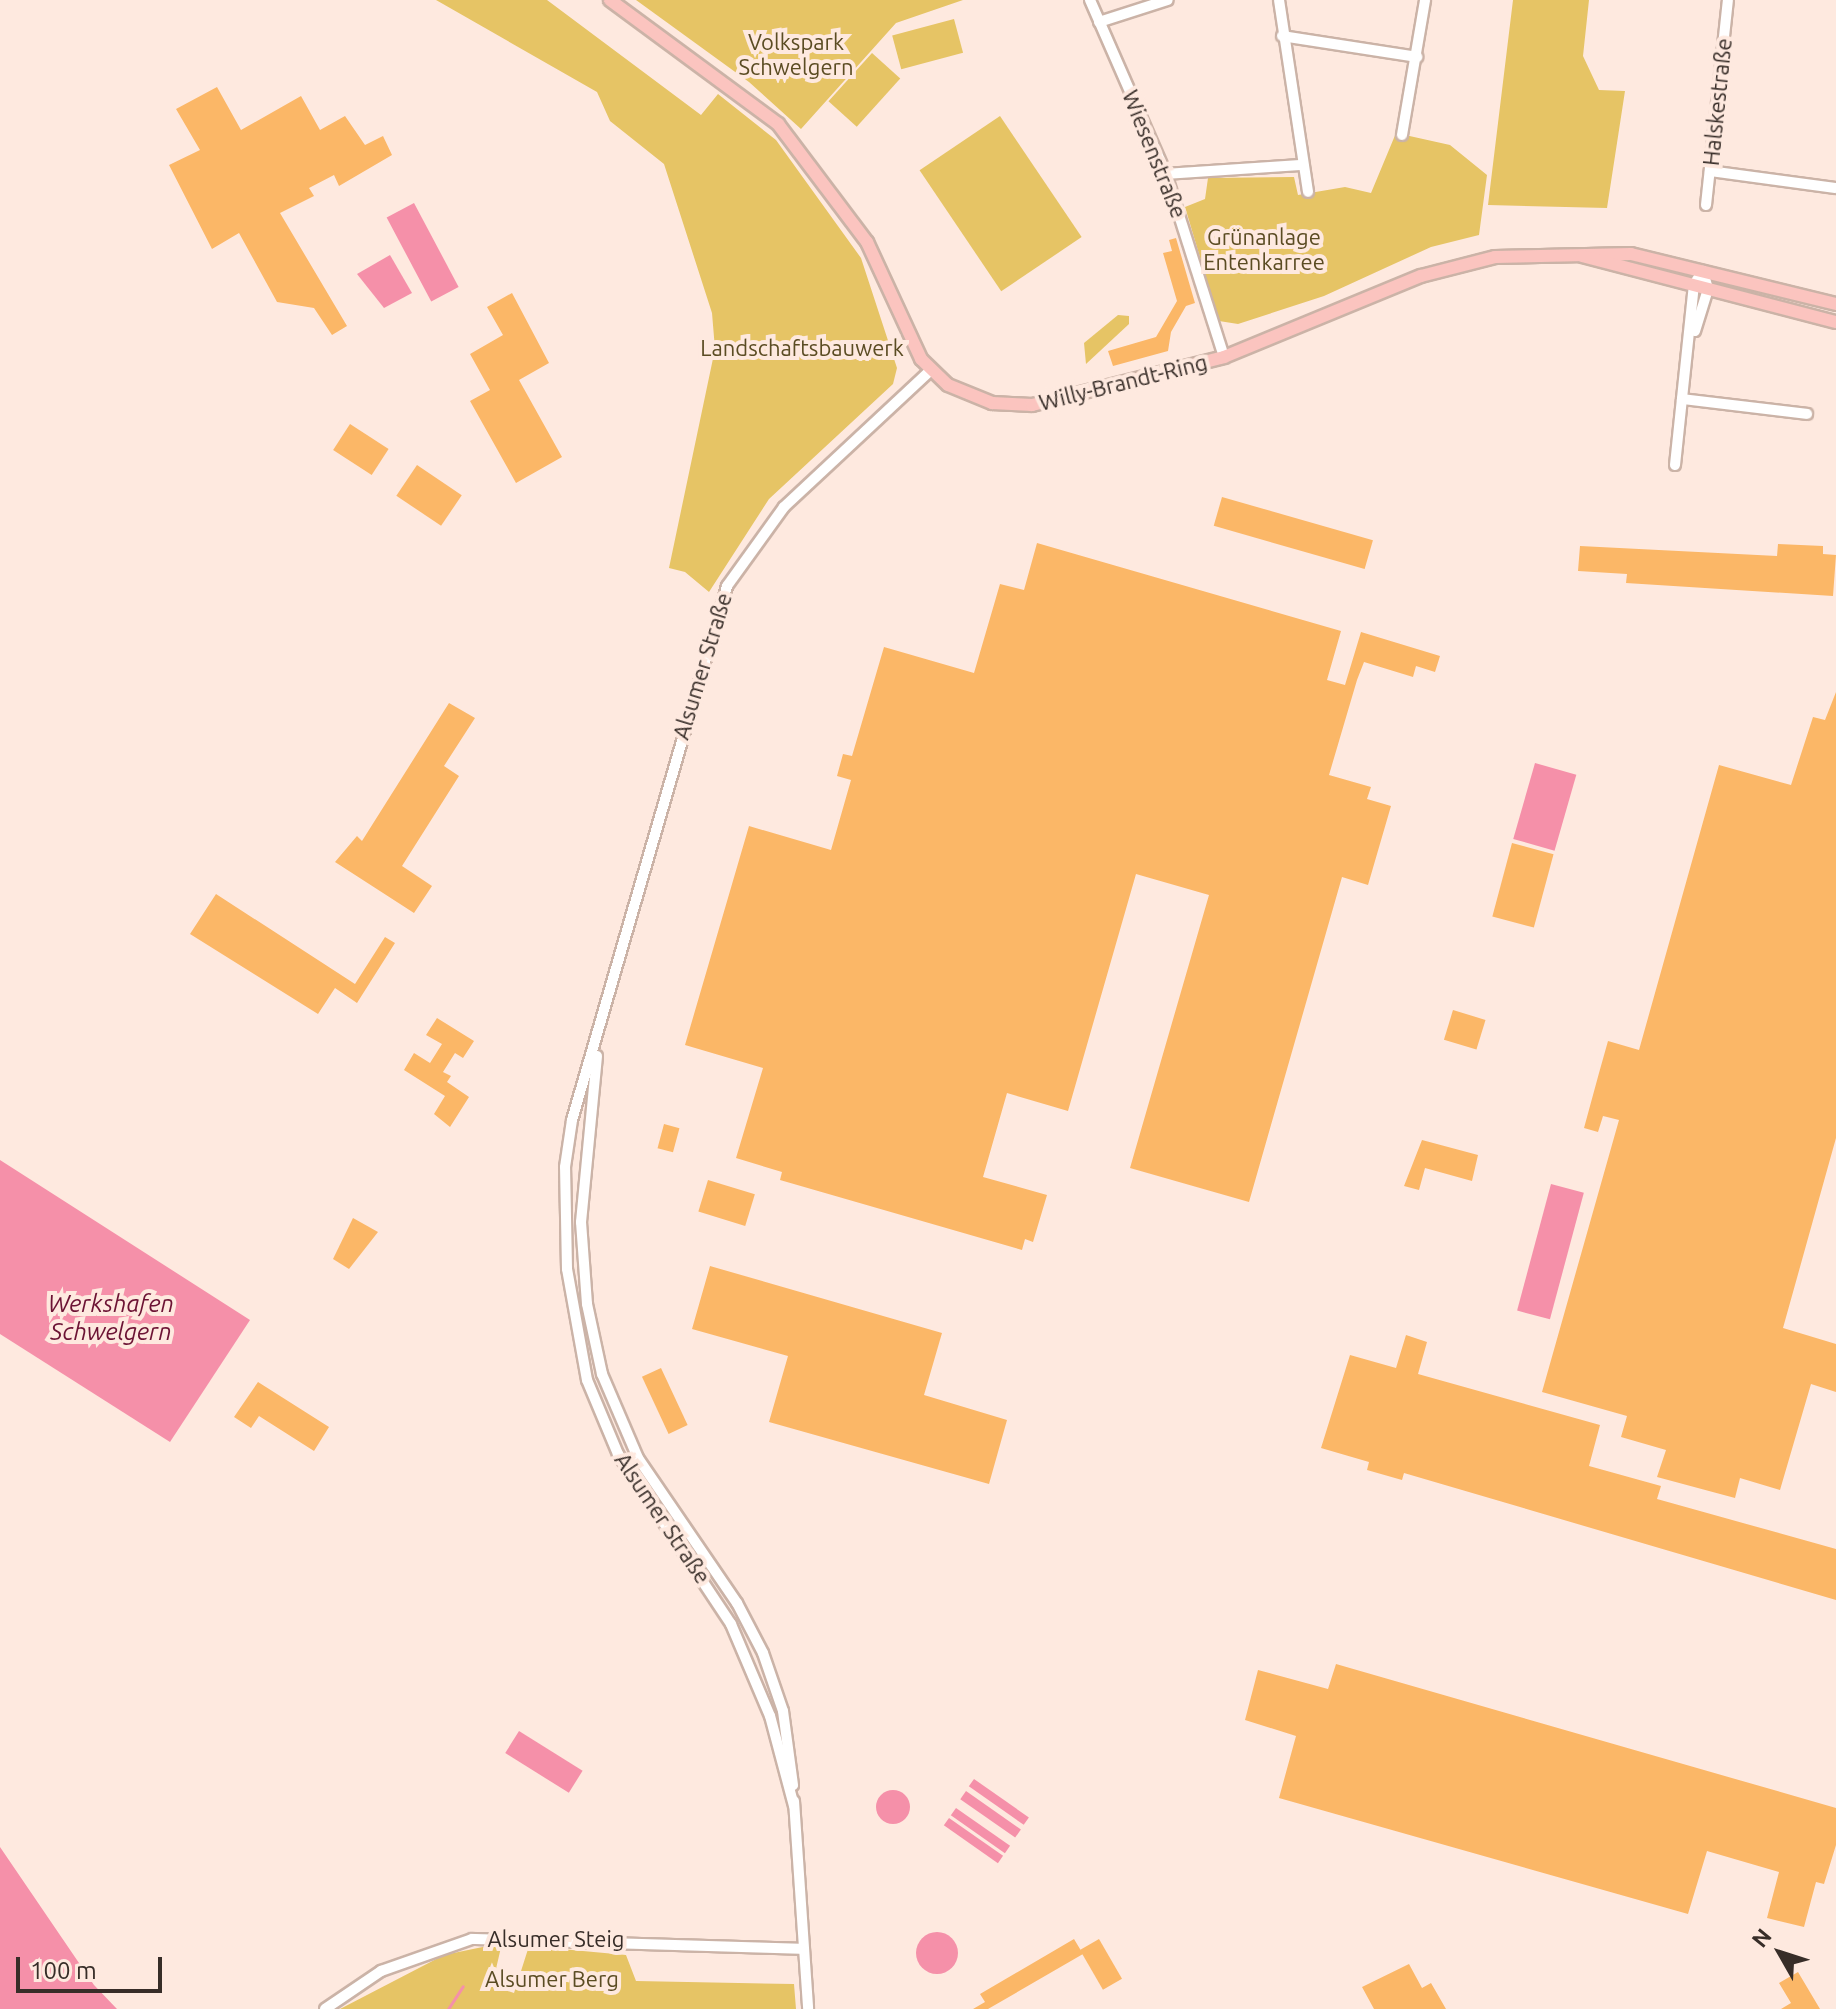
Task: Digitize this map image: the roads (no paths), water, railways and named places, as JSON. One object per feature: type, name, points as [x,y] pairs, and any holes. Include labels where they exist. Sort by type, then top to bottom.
[{"type":"main road","name":"Willy-Brandt-Ring","points":[[610,0],[778,124],[867,242],[931,370],[968,396],[1032,405],[1224,357],[1461,263],[1567,253],[1631,254],[1703,271],[1783,296],[1836,304]]},
{"type":"main road","name":"Willy-Brandt-Ring","points":[[1567,253],[1836,322]]},
{"type":"street","name":"Wiesenstraße","points":[[1090,0],[1166,174],[1224,357]]},
{"type":"street","points":[[1099,22],[1168,0]]},
{"type":"street","points":[[1279,0],[1282,36],[1308,192]]},
{"type":"street","points":[[1402,135],[1425,0]]},
{"type":"street","name":"Halskestraße","points":[[1706,205],[1728,0]]},
{"type":"street","points":[[1282,36],[1417,57]]},
{"type":"street","points":[[1166,174],[1303,165]]},
{"type":"street","points":[[1710,171],[1836,188]]},
{"type":"street","points":[[1675,465],[1694,284],[1703,271]]},
{"type":"street","points":[[1689,349],[1708,289],[1703,271]]},
{"type":"street","name":"Alsumer Straße","points":[[794,1806],[759,1686],[719,1603],[618,1454],[587,1380],[577,1339],[567,1269],[565,1167],[572,1120],[727,586],[784,507],[931,370]]},
{"type":"street","points":[[1682,399],[1807,414]]},
{"type":"street","name":"Alsumer Straße","points":[[599,1034],[581,1222],[593,1337],[627,1439],[737,1603],[774,1683],[790,1745],[808,2009]]},
{"type":"street","name":"Alsumer Steig","points":[[325,2009],[381,1971],[472,1939],[517,1935],[803,1949]]},
{"type":"water","points":[[414,203],[459,287],[431,301],[387,218]]},
{"type":"water","points":[[390,255],[412,293],[384,308],[357,274]]},
{"type":"water","points":[[1535,763],[1576,775],[1555,851],[1513,839]]},
{"type":"water","name":"Werkshafen Schwelgern","points":[[0,1160],[250,1320],[170,1442],[0,1334]]},
{"type":"water","points":[[1551,1184],[1584,1193],[1550,1319],[1517,1311]]},
{"type":"water","points":[[519,1731],[583,1771],[569,1793],[505,1753]]},
{"type":"water","points":[[974,1779],[1029,1817],[1024,1825],[969,1786]]},
{"type":"water","points":[[893,1790],[905,1795],[910,1807],[905,1819],[893,1824],[881,1819],[876,1807],[881,1795]]},
{"type":"water","points":[[966,1791],[1021,1829],[1015,1838],[960,1799]]},
{"type":"water","points":[[956,1808],[1010,1846],[1005,1853],[951,1815]]},
{"type":"water","points":[[949,1818],[1003,1856],[998,1863],[944,1825]]},
{"type":"water","points":[[0,1847],[94,1985],[117,2009],[0,2009]]},
{"type":"water","points":[[937,1932],[952,1938],[958,1953],[952,1968],[937,1974],[922,1968],[916,1953],[922,1938]]},
{"type":"waterway","points":[[448,2009],[463,1986]]},
{"type":"park label","name":"Volkspark Schwelgern","points":[[796,54]]},
{"type":"park label","name":"Grünanlage Entenkarree","points":[[1264,248]]},
{"type":"park label","name":"Landschaftsbauwerk","points":[[802,348]]},
{"type":"park label","name":"Alsumer Berg","points":[[552,1979]]}]
